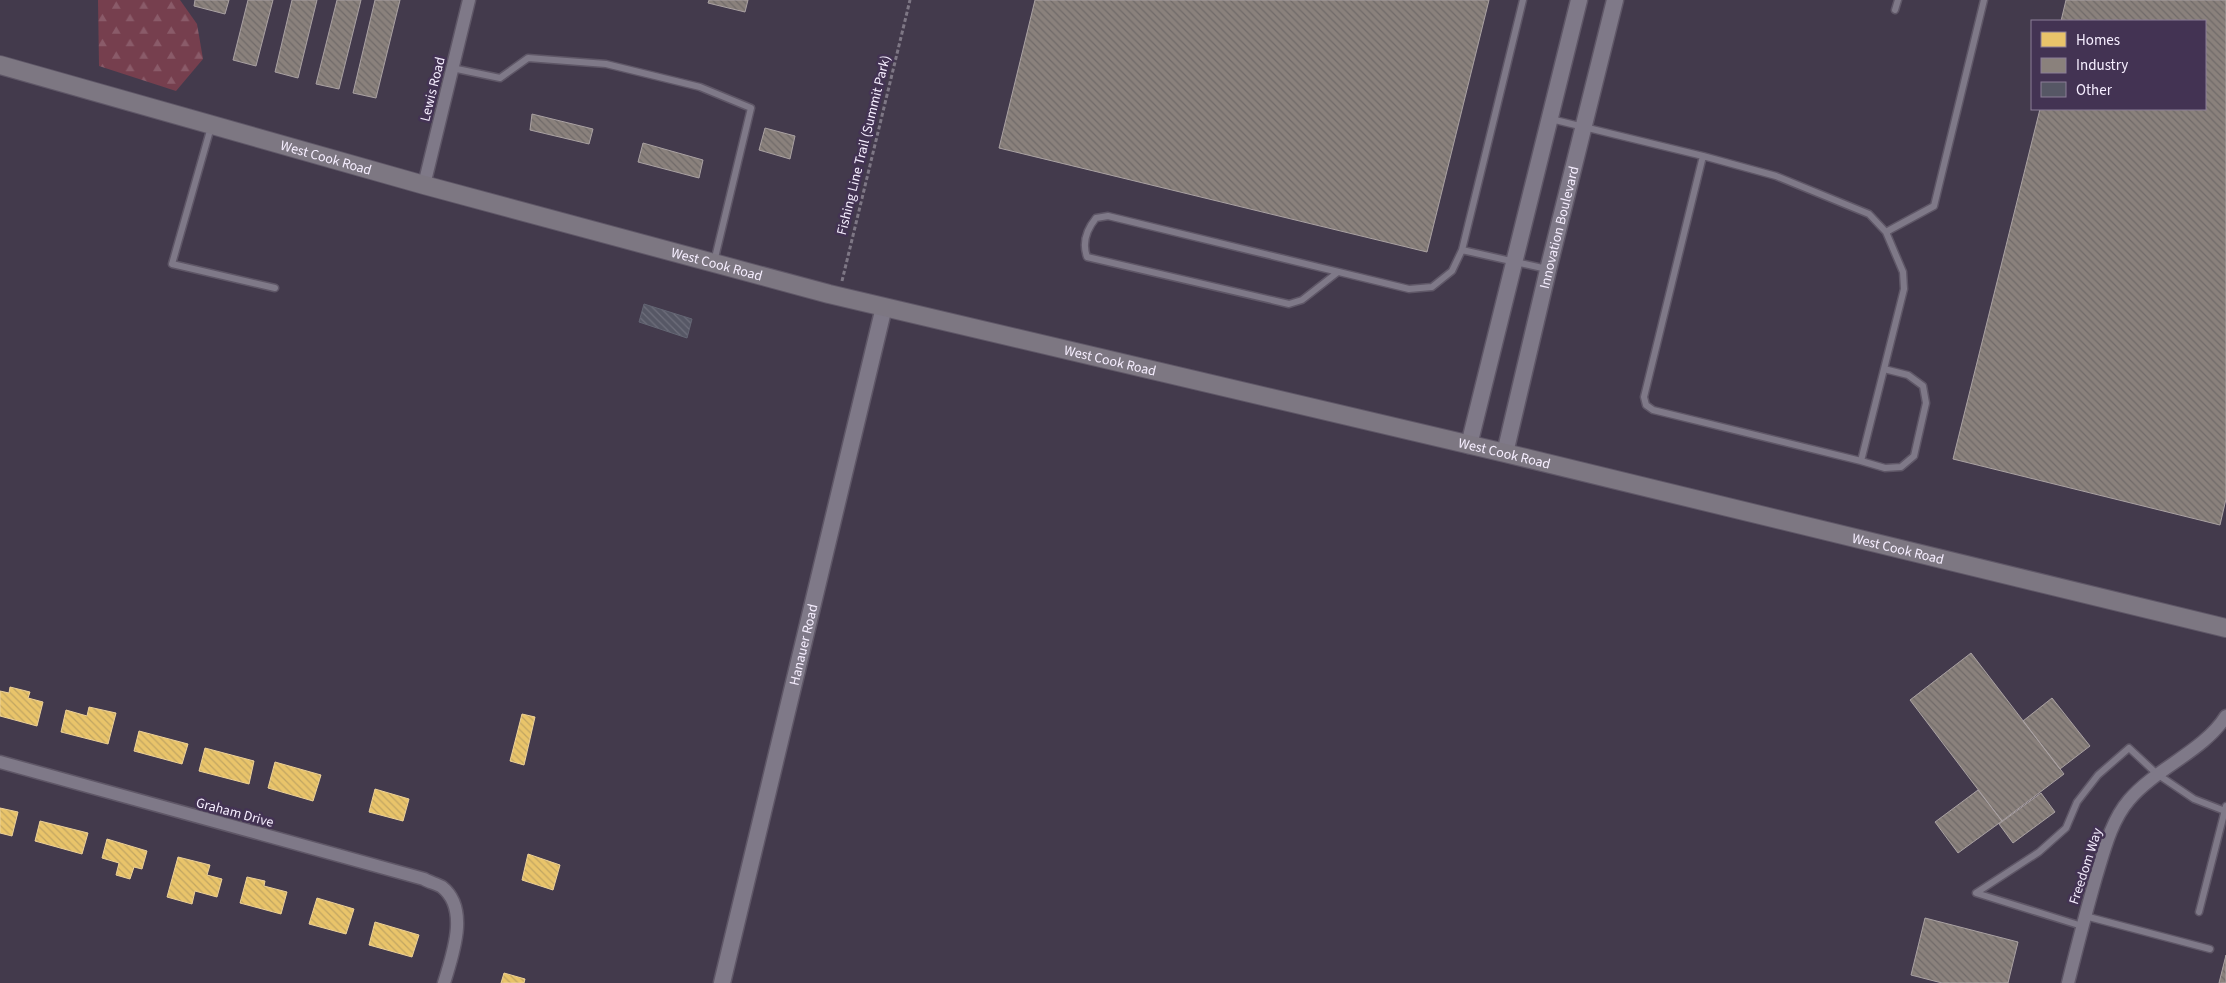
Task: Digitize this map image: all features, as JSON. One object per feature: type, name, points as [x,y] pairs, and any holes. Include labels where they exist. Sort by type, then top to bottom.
[{"type":"main road","name":"West Cook Road","points":[[0,65],[424,184],[838,296],[1505,453],[2226,628]]},
{"type":"street","name":"Lewis Road","points":[[424,184],[469,0]]},
{"type":"street","points":[[1469,445],[1579,0]]},
{"type":"street","name":"Innovation Boulevard","points":[[1505,453],[1615,0]]},
{"type":"street","name":"Hanauer Road","points":[[722,983],[884,307]]},
{"type":"street","name":"Freedom Way","points":[[2068,983],[2109,834],[2128,800],[2157,774],[2193,748],[2221,724],[2226,716]]},
{"type":"street","name":"Graham Drive","points":[[0,762],[424,879],[442,887],[453,903],[457,922],[455,944],[444,983]]},
{"type":"lane","points":[[1338,272],[1302,300],[1289,304],[1087,257],[1084,248],[1089,227],[1096,218],[1108,216],[1409,289],[1432,287],[1452,271],[1462,250],[1523,0]]},
{"type":"lane","points":[[1895,10],[1898,0]]},
{"type":"lane","points":[[1886,232],[1934,206],[1984,0]]},
{"type":"lane","points":[[452,68],[500,78],[528,58],[606,64],[700,87],[751,108],[714,263]]},
{"type":"lane","points":[[1550,118],[1776,176],[1868,214],[1886,232],[1903,272],[1904,289],[1861,462]]},
{"type":"lane","points":[[212,124],[172,264],[275,288]]},
{"type":"lane","points":[[1703,156],[1644,397],[1646,405],[1654,410],[1885,468],[1901,467],[1914,456],[1926,403],[1923,386],[1908,375],[1884,369]]},
{"type":"lane","points":[[1462,250],[1548,270]]},
{"type":"lane","points":[[2199,912],[2225,809],[2194,799],[2157,774],[2129,748],[2098,775],[2077,802],[2066,828],[2040,852],[1976,893],[2084,921],[2210,949]]},
{"type":"path","name":"Fishing Line Trail (Summit Park)","points":[[838,296],[910,0]]},
{"type":"green space","points":[[98,0],[180,0],[197,24],[203,59],[176,91],[99,66]]},
{"type":"building: Homes","points":[[10,687],[30,692],[28,698],[43,702],[37,726],[0,716],[0,691],[9,693]]},
{"type":"building: Homes","points":[[89,707],[116,713],[108,744],[61,732],[66,710],[87,716]]},
{"type":"building: Homes","points":[[522,714],[535,717],[524,765],[510,761]]},
{"type":"building: Homes","points":[[139,731],[188,744],[182,764],[134,751]]},
{"type":"building: Homes","points":[[205,748],[254,761],[249,784],[199,771]]},
{"type":"building: Homes","points":[[275,762],[321,775],[313,801],[268,788]]},
{"type":"building: Homes","points":[[375,789],[409,799],[403,821],[369,812]]},
{"type":"building: Homes","points":[[0,808],[18,812],[12,836],[0,833]]},
{"type":"building: Homes","points":[[40,821],[88,833],[82,854],[35,841]]},
{"type":"building: Homes","points":[[107,839],[147,851],[142,869],[134,867],[130,879],[116,875],[119,863],[102,858]]},
{"type":"building: Homes","points":[[528,854],[560,865],[553,890],[522,880]]},
{"type":"building: Homes","points":[[178,857],[210,865],[207,875],[222,879],[217,897],[195,891],[192,904],[167,897]]},
{"type":"building: Homes","points":[[247,877],[265,881],[264,886],[287,892],[281,914],[240,903]]},
{"type":"building: Homes","points":[[317,898],[354,909],[346,934],[309,924]]},
{"type":"building: Homes","points":[[375,922],[419,935],[412,957],[369,945]]},
{"type":"building: Homes","points":[[504,973],[525,979],[524,983],[501,983]]},
{"type":"building: Industry","points":[[195,0],[229,0],[225,14],[194,6]]},
{"type":"building: Industry","points":[[248,0],[273,0],[256,66],[233,60]]},
{"type":"building: Industry","points":[[292,0],[317,0],[298,78],[275,72]]},
{"type":"building: Industry","points":[[337,0],[361,0],[339,89],[316,84]]},
{"type":"building: Industry","points":[[375,0],[400,0],[376,98],[353,93]]},
{"type":"building: Industry","points":[[709,0],[748,0],[745,12],[708,3]]},
{"type":"building: Industry","points":[[1035,0],[1489,0],[1427,252],[999,148]]},
{"type":"building: Industry","points":[[2066,0],[2226,0],[2226,499],[2220,525],[1953,459],[2040,110],[2206,110],[2206,20],[2061,20]]},
{"type":"building: Industry","points":[[532,114],[593,129],[589,144],[530,130]]},
{"type":"building: Industry","points":[[765,128],[795,136],[790,159],[759,150]]},
{"type":"building: Industry","points":[[643,143],[703,160],[699,178],[638,162]]},
{"type":"building: Industry","points":[[1971,653],[2064,774],[2002,821],[1910,700]]},
{"type":"building: Industry","points":[[2052,698],[2090,746],[2060,769],[2023,721]]},
{"type":"building: Industry","points":[[1978,790],[2002,821],[1958,853],[1935,822]]},
{"type":"building: Industry","points":[[2041,793],[2055,812],[2013,843],[1999,824]]},
{"type":"building: Industry","points":[[1925,918],[2018,942],[2008,983],[1942,983],[1911,975]]},
{"type":"building: Industry","points":[[2226,955],[2226,983],[2219,983]]},
{"type":"building: Other","points":[[644,304],[692,319],[687,338],[639,322]]}]
